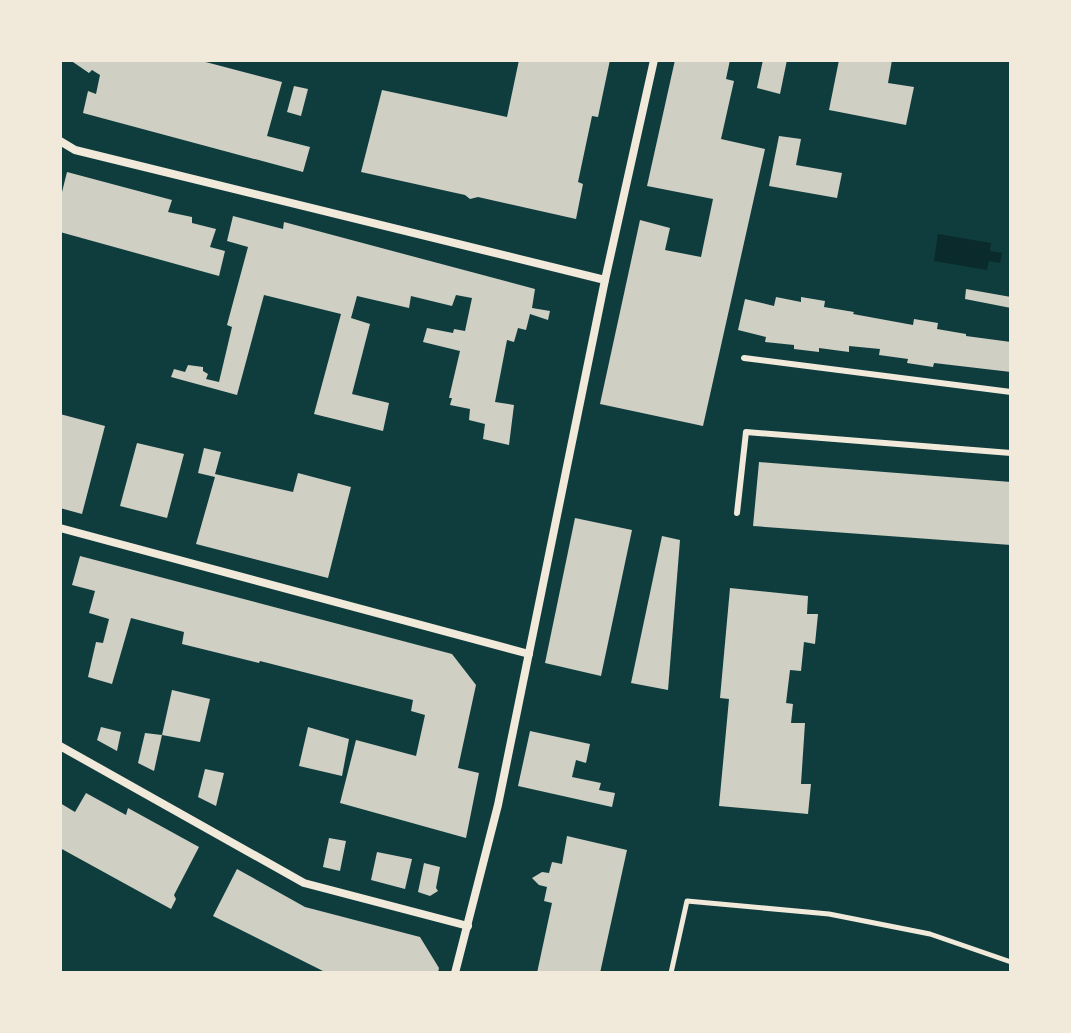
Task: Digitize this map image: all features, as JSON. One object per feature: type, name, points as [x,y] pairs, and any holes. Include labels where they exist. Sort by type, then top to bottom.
[{"type":"street","points":[[455,973],[498,805],[605,280],[654,60]]},
{"type":"street","points":[[60,141],[75,150],[605,280]]},
{"type":"street","points":[[60,528],[529,654]]},
{"type":"street","points":[[60,746],[304,883],[468,926]]},
{"type":"lane","points":[[744,358],[1011,392]]},
{"type":"lane","points":[[737,513],[746,432],[1011,453]]},
{"type":"path","points":[[671,973],[687,901],[829,914],[930,934],[1011,962]]},
{"type":"water","points":[[938,234],[991,243],[990,251],[1002,253],[1000,263],[989,261],[987,270],[934,261]]},
{"type":"building","points":[[70,60],[198,60],[282,82],[267,136],[310,147],[303,172],[83,113],[88,91],[96,94],[100,75],[92,70],[89,73]]},
{"type":"building","points":[[519,60],[610,60],[598,117],[592,116],[578,182],[583,184],[576,219],[478,197],[470,199],[465,195],[361,172],[382,90],[507,117]]},
{"type":"building","points":[[675,60],[730,60],[726,79],[734,81],[721,139],[765,149],[703,426],[600,404],[640,220],[670,228],[665,250],[701,257],[713,199],[647,186]]},
{"type":"building","points":[[763,60],[787,60],[780,94],[757,88]]},
{"type":"building","points":[[839,60],[892,60],[888,83],[914,87],[906,125],[829,110]]},
{"type":"building","points":[[294,86],[308,89],[301,116],[287,112]]},
{"type":"building","points":[[779,136],[801,139],[796,165],[842,173],[837,198],[769,186]]},
{"type":"building","points":[[67,172],[172,200],[168,212],[192,217],[192,223],[216,229],[210,247],[225,251],[219,276],[60,232],[60,200]]},
{"type":"building","points":[[233,216],[283,229],[284,222],[535,289],[532,308],[550,311],[548,320],[530,314],[526,330],[518,328],[514,342],[507,340],[495,402],[514,405],[509,445],[483,439],[485,424],[469,420],[470,409],[450,405],[460,351],[423,342],[427,328],[453,333],[454,329],[465,331],[472,298],[456,295],[452,306],[411,296],[409,308],[357,296],[351,318],[370,324],[352,394],[389,403],[383,431],[314,414],[341,314],[264,295],[237,395],[171,377],[174,369],[185,372],[188,365],[203,367],[208,374],[206,379],[219,382],[232,327],[227,325],[248,247],[227,241]]},
{"type":"building","points":[[966,289],[1011,297],[1011,308],[965,299]]},
{"type":"building","points":[[776,297],[801,302],[801,297],[825,301],[824,307],[853,314],[913,325],[914,319],[938,323],[937,329],[1011,342],[1011,372],[907,363],[908,359],[879,355],[880,349],[849,346],[849,352],[819,348],[819,352],[794,349],[794,345],[765,342],[766,337],[738,330],[745,299],[774,306]]},
{"type":"building","points":[[60,414],[105,426],[82,514],[60,508]]},
{"type":"building","points":[[137,443],[184,454],[167,518],[120,506]]},
{"type":"building","points":[[204,448],[221,452],[215,474],[293,492],[298,473],[351,487],[328,578],[196,544],[215,477],[198,473]]},
{"type":"building","points":[[759,462],[1011,482],[1011,545],[753,526]]},
{"type":"building","points":[[575,518],[632,530],[601,676],[545,663]]},
{"type":"building","points":[[662,536],[680,540],[668,690],[631,683]]},
{"type":"building","points":[[80,556],[452,654],[476,685],[458,768],[479,773],[466,838],[340,803],[356,740],[416,756],[425,715],[411,711],[413,700],[182,644],[184,632],[131,618],[112,684],[88,677],[96,642],[103,643],[109,619],[89,613],[95,591],[72,585]]},
{"type":"building","points":[[730,588],[808,596],[807,614],[818,614],[815,644],[804,642],[801,671],[790,670],[786,703],[793,704],[791,723],[805,723],[801,784],[811,784],[808,814],[719,806],[729,699],[720,698]]},
{"type":"building","points":[[172,690],[210,699],[200,742],[162,735]]},
{"type":"building","points":[[101,727],[121,732],[117,751],[97,740]]},
{"type":"building","points":[[308,727],[349,739],[342,776],[299,766]]},
{"type":"building","points":[[530,731],[590,744],[586,763],[576,760],[572,777],[601,783],[599,790],[615,793],[612,807],[518,786]]},
{"type":"building","points":[[145,733],[162,735],[154,771],[138,763]]},
{"type":"building","points":[[205,769],[224,773],[216,806],[198,797]]},
{"type":"building","points":[[86,793],[126,815],[128,808],[199,847],[174,895],[176,899],[171,909],[60,848],[60,803],[75,812]]},
{"type":"building","points":[[567,836],[627,850],[600,973],[537,973],[552,903],[544,901],[547,887],[539,885],[532,878],[542,872],[549,873],[552,862],[562,864]]},
{"type":"building","points":[[329,838],[346,841],[340,871],[323,867]]},
{"type":"building","points":[[377,852],[412,859],[405,889],[371,880]]},
{"type":"building","points":[[424,863],[440,867],[438,891],[430,896],[418,892]]},
{"type":"building","points":[[237,869],[305,907],[420,937],[439,968],[438,973],[327,973],[213,916]]}]
